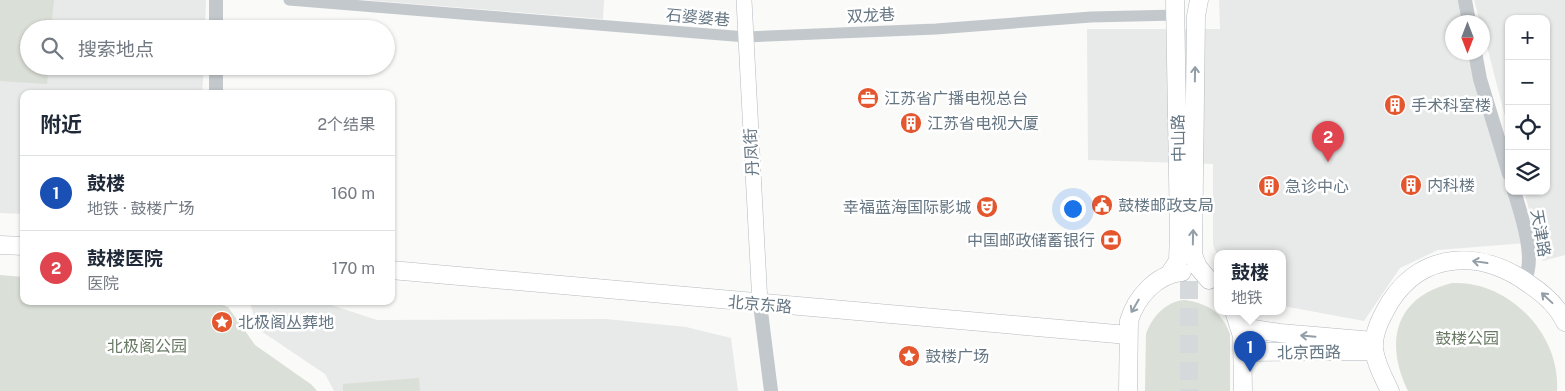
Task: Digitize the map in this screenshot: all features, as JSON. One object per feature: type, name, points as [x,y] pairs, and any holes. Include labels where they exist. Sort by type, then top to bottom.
[{"type":"main road","name":"丹凤街","points":[[744,0],[760,304]]},
{"type":"main road","points":[[1199,0],[1196,53],[1193,255],[1198,267],[1213,284]]},
{"type":"main road","name":"中山路","points":[[1170,273],[1175,267],[1179,253],[1176,8]]},
{"type":"main road","points":[[0,245],[20,246]]},
{"type":"main road","points":[[1390,391],[1374,346],[1379,322],[1396,293],[1409,280],[1423,271],[1449,262],[1466,260],[1505,268],[1552,302],[1565,322]]},
{"type":"main road","name":"北京东路","points":[[395,270],[1128,335]]},
{"type":"main road","points":[[1128,391],[1129,321],[1139,300],[1147,290],[1170,273],[1194,271],[1213,284]]},
{"type":"main road","points":[[1238,319],[1243,352],[1243,391]]},
{"type":"main road","name":"北京西路","points":[[1238,319],[1280,333],[1374,346]]},
{"type":"main road","name":"北京西路","points":[[1243,352],[1374,346]]},
{"type":"street","points":[[216,0],[216,20]]},
{"type":"street","name":"石婆婆巷","points":[[290,0],[746,38]]},
{"type":"street","points":[[1465,0],[1468,15]]},
{"type":"street","name":"双龙巷","points":[[746,38],[936,29],[1091,17],[1176,8]]},
{"type":"street","points":[[1476,60],[1480,79],[1505,161]]},
{"type":"street","points":[[216,75],[216,90]]},
{"type":"street","name":"天津路","points":[[1515,195],[1527,243],[1529,272],[1524,280]]},
{"type":"street","points":[[760,304],[771,391]]},
{"type":"shaded area","points":[[0,0],[206,0],[205,20],[20,20],[20,75],[203,75],[202,90],[20,90],[20,214],[0,213]]},
{"type":"shaded area","points":[[364,0],[604,0],[603,19]]},
{"type":"shaded area","points":[[1219,0],[1465,0],[1468,15],[1445,15],[1445,60],[1477,60],[1505,160],[1505,195],[1510,195],[1527,243],[1438,250],[1400,268],[1364,321],[1286,307],[1286,250],[1215,250],[1213,245],[1213,164],[1088,160],[1087,29],[1220,29]]},
{"type":"shaded area","points":[[1474,0],[1565,0],[1565,255],[1543,261],[1525,195],[1550,195],[1550,15],[1505,15],[1505,116],[1490,58],[1490,15],[1478,15]]},
{"type":"shaded area","points":[[251,305],[331,305],[377,320],[606,319],[686,327],[731,338],[738,391],[334,391],[325,374],[258,329]]},
{"type":"green space","points":[[0,0],[54,0],[52,20],[20,20],[20,75],[48,75],[47,84],[0,81]]},
{"type":"green space","name":"北极阁公园","points":[[0,275],[20,277],[20,305],[223,305],[228,307],[255,345],[312,385],[317,391],[0,391]]},
{"type":"green space","name":"鼓楼公园","points":[[1452,283],[1473,284],[1493,291],[1511,301],[1527,314],[1540,331],[1550,350],[1556,370],[1557,391],[1408,391],[1397,355],[1396,339],[1400,324],[1407,310],[1418,299],[1433,290]]},
{"type":"green space","points":[[1178,301],[1193,301],[1213,310],[1214,315],[1218,315],[1223,320],[1230,334],[1230,391],[1145,391],[1146,334],[1156,316],[1166,307]]},
{"type":"green space","points":[[419,378],[420,391],[343,391],[343,384]]},
{"type":"tunnel","points":[[1189,254],[1189,391]]},
{"type":"place","name":"江苏省广播电视总台","points":[[868,98]]},
{"type":"place","name":"手术科室楼","points":[[1395,105]]},
{"type":"place","name":"江苏省电视大厦","points":[[911,123]]},
{"type":"place","name":"鼓楼医院","points":[[1328,162]]},
{"type":"place","name":"内科楼","points":[[1411,185]]},
{"type":"place","name":"急诊中心","points":[[1269,186]]},
{"type":"place","name":"鼓楼邮政支局","points":[[1102,205]]},
{"type":"place","name":"幸福蓝海国际影城","points":[[987,207]]},
{"type":"place","name":"中国邮政储蓄银行","points":[[1111,240]]},
{"type":"place","name":"北极阁丛葬地","points":[[222,322]]},
{"type":"place","name":"鼓楼广场","points":[[909,356]]},
{"type":"place","name":"鼓楼","points":[[1250,372]]}]
